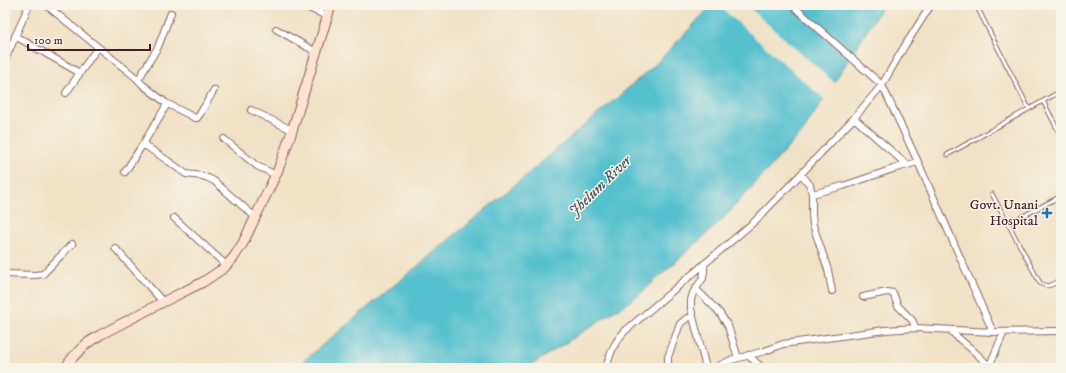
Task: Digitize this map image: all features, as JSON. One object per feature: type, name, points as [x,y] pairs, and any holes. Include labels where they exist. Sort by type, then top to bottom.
[{"type":"street","points":[[5,60],[29,5]]},
{"type":"street","points":[[46,5],[166,103],[197,118],[214,90]]},
{"type":"street","points":[[302,5],[327,16]]},
{"type":"street","points":[[65,368],[73,357],[86,344],[100,334],[203,282],[226,265],[234,257],[243,243],[276,175],[292,130],[331,5]]},
{"type":"street","points":[[792,5],[882,85],[918,162],[992,332]]},
{"type":"street","points":[[606,368],[617,339],[754,222],[854,118],[882,85],[931,5]]},
{"type":"street","points":[[138,80],[158,47],[171,13]]},
{"type":"street","points":[[276,29],[316,52]]},
{"type":"street","points":[[15,36],[80,73]]},
{"type":"street","points":[[66,93],[98,47]]},
{"type":"street","points":[[125,172],[166,106],[166,103]]},
{"type":"street","points":[[251,110],[292,130]]},
{"type":"street","points":[[854,118],[907,165]]},
{"type":"street","points":[[224,139],[257,166],[276,175]]},
{"type":"street","points":[[143,144],[186,174],[202,176],[214,181],[255,218]]},
{"type":"street","points":[[812,194],[843,186],[918,162]]},
{"type":"street","points":[[801,174],[810,185],[812,194],[813,225],[828,270],[832,291]]},
{"type":"street","points":[[174,218],[226,265]]},
{"type":"street","points":[[5,274],[43,274],[72,244]]},
{"type":"street","points":[[115,248],[163,302]]},
{"type":"street","points":[[704,264],[703,278],[693,293],[691,300],[693,316],[706,368]]},
{"type":"street","points":[[696,289],[720,312],[728,326],[738,358]]},
{"type":"street","points":[[863,297],[888,292],[893,293],[898,306],[912,320],[916,328]]},
{"type":"street","points":[[668,368],[668,356],[680,324],[686,318],[693,316]]},
{"type":"street","points":[[714,368],[738,358],[765,351],[783,344],[885,330],[916,328],[992,332],[1061,331]]},
{"type":"street","points":[[950,330],[989,367],[1004,332]]},
{"type":"street","points":[[748,355],[762,368]]},
{"type":"lane","points":[[977,7],[1030,109]]},
{"type":"lane","points":[[947,155],[1061,91]]},
{"type":"lane","points":[[1043,101],[1061,136]]},
{"type":"lane","points":[[992,194],[1040,283],[1044,286],[1049,286],[1061,280]]},
{"type":"lane","points":[[1008,224],[1061,196]]},
{"type":"water","name":"Jhelum River","points":[[712,5],[883,5],[804,130],[722,220],[639,295],[527,368],[295,368],[522,179],[655,65]]},
{"type":"pier","points":[[718,5],[746,5],[836,84],[825,100]]},
{"type":"place","name":"Govt. Unani Hospital","points":[[1047,213]]}]
